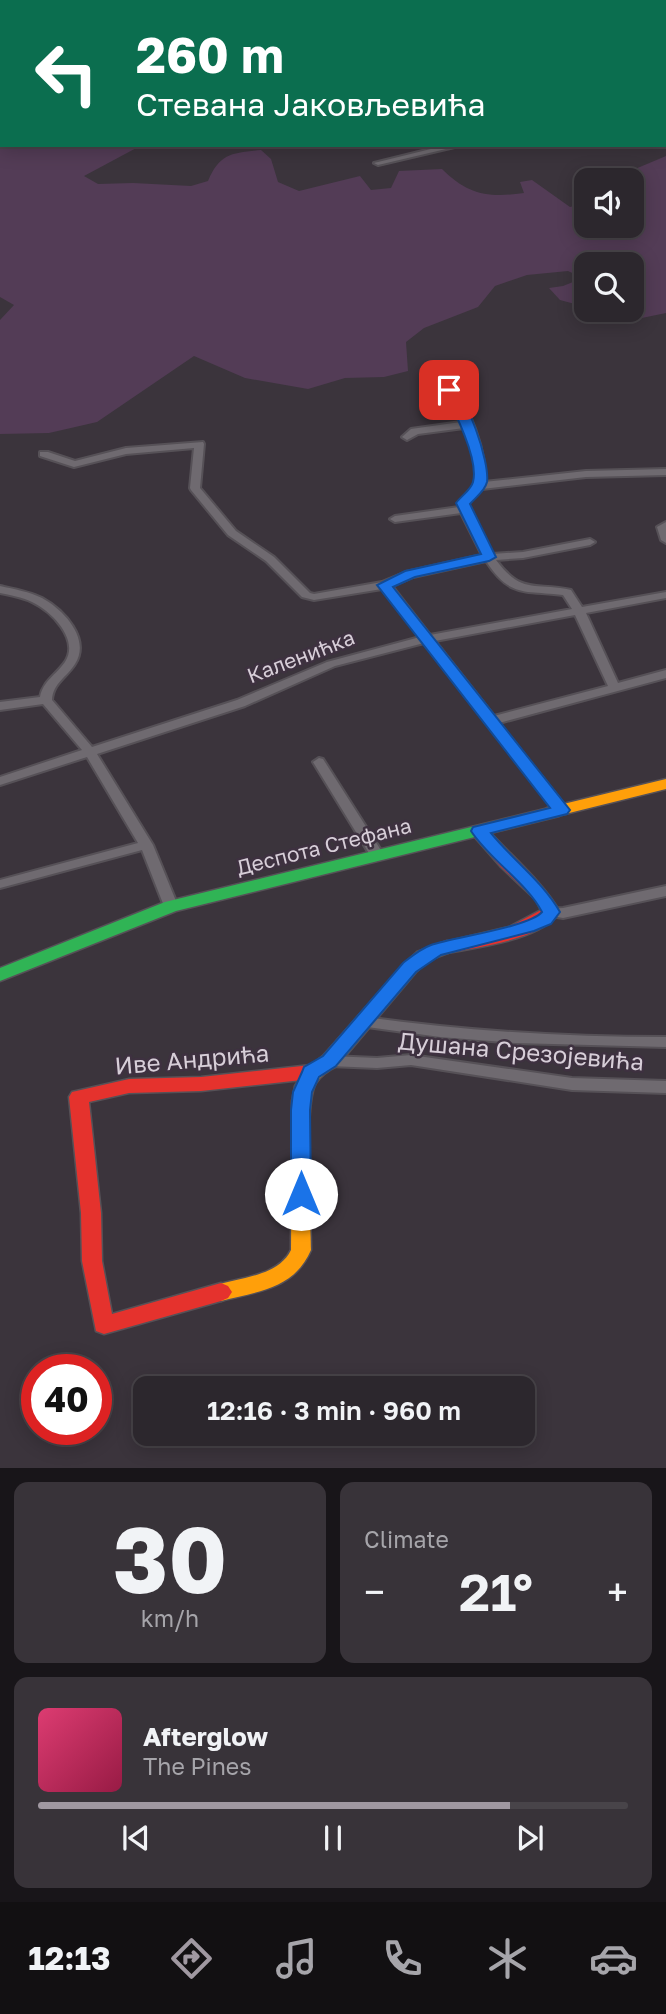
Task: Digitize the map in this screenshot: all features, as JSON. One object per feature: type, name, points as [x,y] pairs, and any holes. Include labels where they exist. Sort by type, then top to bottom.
[{"type":"street","points":[[379,163],[450,147]]},
{"type":"street","points":[[447,389],[468,424],[481,475],[480,486]]},
{"type":"street","points":[[407,437],[415,431],[468,424]]},
{"type":"street","points":[[44,454],[74,464],[126,451],[199,444],[195,488],[232,533],[278,565],[306,595],[314,597],[384,585],[410,574],[489,557],[523,555],[590,542]]},
{"type":"street","points":[[615,689],[579,611],[567,592],[516,587],[502,576],[489,557],[463,503],[480,486],[586,474],[665,475]]},
{"type":"street","points":[[395,519],[464,509]]},
{"type":"street","points":[[666,525],[662,527],[666,540]]},
{"type":"street","points":[[384,585],[561,810]]},
{"type":"street","points":[[0,589],[36,600],[62,621],[75,638],[75,654],[71,663],[47,689],[47,700],[89,751],[146,845],[171,906]]},
{"type":"street","name":"Каленићка","points":[[0,781],[241,703],[331,664],[426,639],[666,595]]},
{"type":"street","points":[[491,721],[666,674]]},
{"type":"street","points":[[0,706],[47,700]]},
{"type":"street","points":[[319,762],[377,855]]},
{"type":"street","name":"Деспота Стефана","points":[[0,975],[132,919],[171,906],[666,784]]},
{"type":"street","points":[[479,831],[507,863],[543,897],[551,912]]},
{"type":"street","points":[[0,884],[146,845]]},
{"type":"street","points":[[551,912],[563,913],[666,891]]},
{"type":"street","points":[[311,1072],[330,1061],[423,956],[448,946],[528,927],[545,920],[551,912]]},
{"type":"street","points":[[365,1022],[410,1029],[591,1043],[666,1042]]},
{"type":"street","name":"Душана Срезојевића","points":[[330,1061],[377,1063],[411,1060],[572,1084],[666,1087]]},
{"type":"street","name":"Иве Андрића","points":[[311,1072],[303,1092],[300,1110],[301,1250],[298,1261],[283,1274],[104,1325],[92,1261],[91,1213],[79,1097],[129,1086],[201,1084],[311,1072]]},
{"type":"shaded area","points":[[0,147],[138,147],[84,176],[98,184],[191,186],[208,181],[217,165],[228,156],[261,150],[271,159],[278,182],[299,191],[360,176],[371,190],[391,188],[399,171],[442,169],[470,189],[500,195],[524,193],[520,182],[532,180],[570,207],[574,206],[574,238],[644,238],[644,168],[638,168],[666,156],[666,313],[644,318],[644,252],[574,252],[574,274],[568,271],[527,275],[495,286],[478,307],[424,328],[406,342],[408,371],[384,377],[345,378],[308,389],[245,378],[194,356],[97,422],[49,433],[0,434],[0,320],[14,305],[0,297]]},
{"type":"shaded area","points":[[574,282],[574,304],[560,300],[549,288]]},
{"type":"traffic: fast","points":[[0,975],[171,906],[553,812]]},
{"type":"traffic: slow","points":[[553,812],[666,784]]},
{"type":"traffic: slow","points":[[221,1292],[268,1280],[289,1269],[296,1260],[301,1250],[300,1110],[308,1081],[330,1061],[410,968],[423,956],[447,947]]},
{"type":"traffic: jam","points":[[447,947],[515,931],[551,912],[543,897],[507,863],[479,831]]},
{"type":"traffic: jam","points":[[221,1292],[104,1325],[92,1261],[91,1213],[79,1097],[129,1086],[201,1084],[311,1072]]},
{"type":"route","points":[[301,1194],[300,1110],[306,1081],[311,1072],[330,1061],[423,956],[472,940],[528,927],[545,920],[551,912],[543,897],[507,863],[479,831],[561,810],[384,585],[410,574],[489,557],[464,509],[463,503],[480,486],[481,475],[468,424],[449,390]]}]
